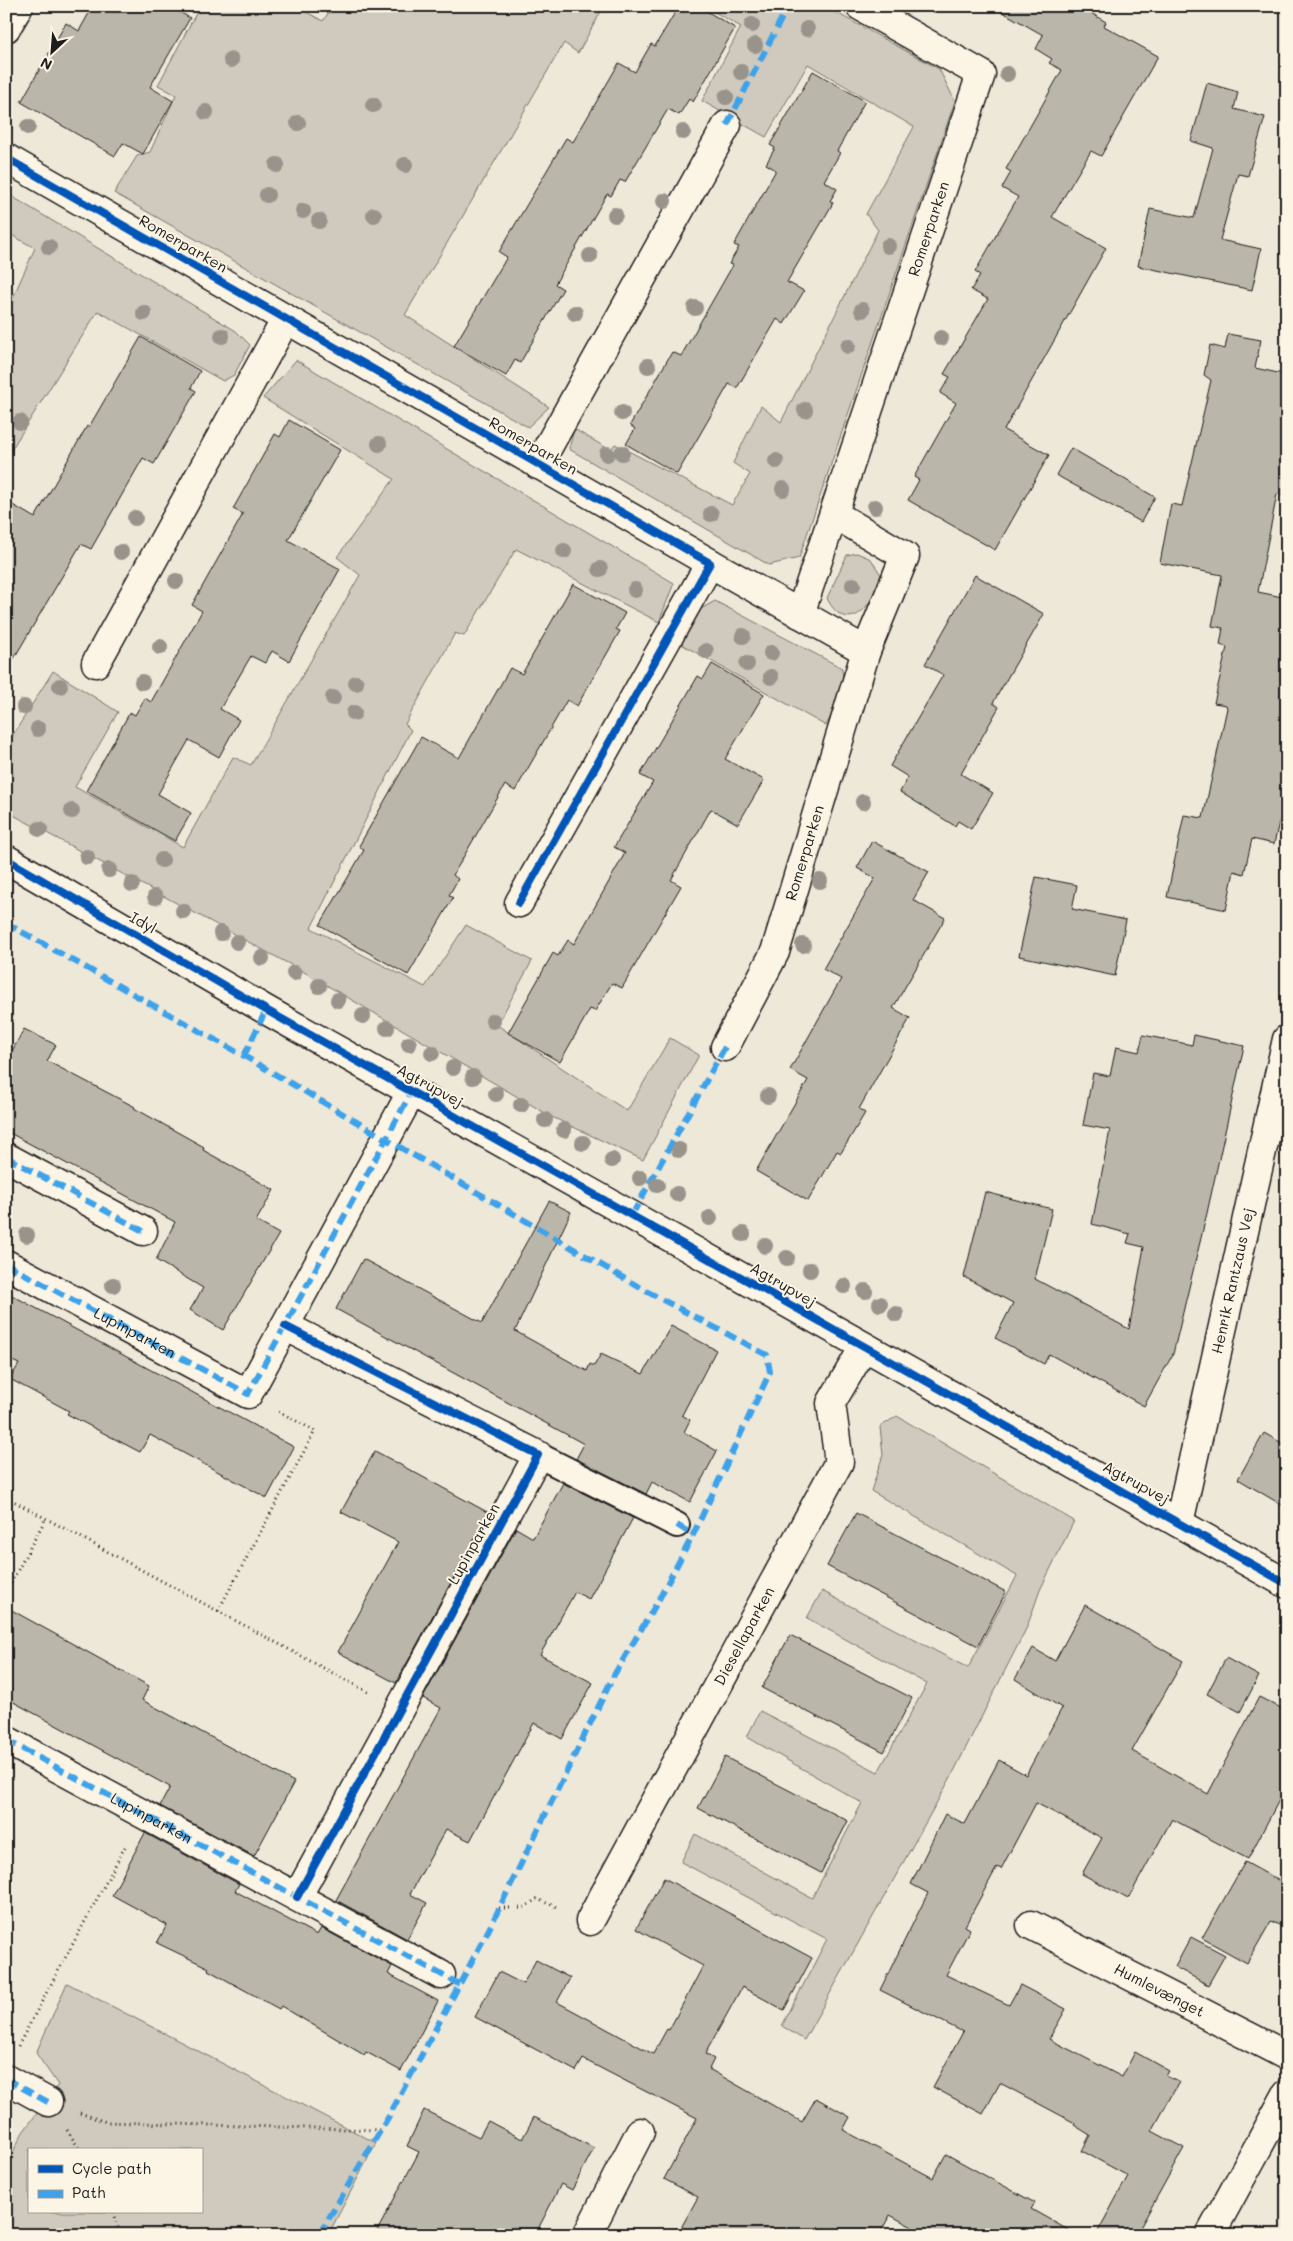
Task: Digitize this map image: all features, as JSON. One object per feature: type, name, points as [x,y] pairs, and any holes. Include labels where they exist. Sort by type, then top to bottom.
[{"type":"street","points":[[6,28],[19,6]]},
{"type":"street","name":"Romerparken","points":[[800,614],[981,74],[860,6]]},
{"type":"street","name":"Romerparken","points":[[538,464],[727,125]]},
{"type":"street","name":"Romerparken","points":[[6,158],[866,651]]},
{"type":"street","points":[[96,663],[286,319]]},
{"type":"street","name":"Romerparken","points":[[725,1047],[775,952],[866,651],[905,556],[834,514]]},
{"type":"street","points":[[519,903],[710,562]]},
{"type":"street","name":"Idyl","points":[[6,859],[266,1010]]},
{"type":"street","name":"Agtrupvej","points":[[266,1010],[1287,1584]]},
{"type":"street","name":"Henrik Rantzaus Vej","points":[[1179,1523],[1287,1039]]},
{"type":"street","points":[[248,1394],[412,1091]]},
{"type":"street","points":[[6,1157],[143,1232]]},
{"type":"street","name":"Lupinparken","points":[[6,1264],[248,1394]]},
{"type":"street","points":[[285,1326],[538,1455]]},
{"type":"street","name":"Diesellaparken","points":[[590,1921],[839,1462],[831,1403],[864,1347]]},
{"type":"street","name":"Lupinparken","points":[[297,1897],[538,1455]]},
{"type":"street","name":"Lupinparken","points":[[6,1740],[441,1975]]},
{"type":"street","name":"Humlevænget","points":[[1031,1925],[1287,2056]]},
{"type":"street","points":[[6,2079],[48,2102]]},
{"type":"street","points":[[1210,2235],[1287,2094]]},
{"type":"street","points":[[587,2235],[640,2132]]},
{"type":"lane","points":[[538,1455],[677,1524]]},
{"type":"path","points":[[218,1611],[315,1431],[248,1394]]},
{"type":"path","points":[[6,1497],[399,1709]]},
{"type":"path","points":[[6,1592],[46,1518]]},
{"type":"path","points":[[16,2050],[143,1813]]},
{"type":"path","points":[[499,1908],[523,1908],[537,1899],[590,1921]]},
{"type":"path","points":[[48,2102],[106,2122],[381,2130]]},
{"type":"path","points":[[115,2214],[120,2235]]},
{"type":"shaded area","points":[[200,6],[295,6],[323,21],[333,6],[350,13],[355,6],[604,6],[578,53],[564,43],[405,315],[549,407],[528,427],[114,193],[137,156],[150,152],[176,95],[158,85]]},
{"type":"shaded area","points":[[704,6],[824,6],[939,69],[955,101],[799,558],[769,565],[569,449],[574,429],[610,450],[615,444],[732,505],[750,474],[733,463],[761,406],[781,422],[878,230],[866,214],[914,127],[808,64],[766,137],[702,101],[741,27]]},
{"type":"shaded area","points":[[6,193],[236,331],[250,345],[234,375],[223,381],[98,311],[6,458],[6,313],[35,248],[6,232]]},
{"type":"shaded area","points":[[296,360],[674,583],[659,622],[516,549],[464,636],[455,633],[405,724],[411,730],[311,928],[425,987],[466,925],[532,961],[497,1025],[627,1111],[670,1038],[699,1055],[643,1160],[552,1117],[304,972],[6,811],[6,746],[53,671],[118,712],[75,787],[183,847],[233,757],[251,765],[360,575],[337,557],[394,479],[263,398]]},
{"type":"shaded area","points":[[857,553],[871,559],[881,575],[873,596],[866,607],[855,616],[849,617],[839,614],[834,610],[827,598],[847,555]]},
{"type":"shaded area","points":[[715,601],[842,668],[844,690],[826,726],[681,644],[697,611]]},
{"type":"shaded area","points":[[897,1416],[1074,1521],[1040,1590],[1027,1627],[951,1777],[804,2040],[782,2026],[827,1939],[681,1862],[695,1834],[812,1898],[862,1803],[747,1737],[760,1711],[878,1772],[927,1684],[807,1618],[822,1591],[968,1668],[1017,1576],[871,1491],[883,1455],[880,1427]]},
{"type":"shaded area","points":[[67,1983],[376,2143],[328,2235],[6,2235],[6,2166],[23,2132],[58,2085],[36,2053]]},
{"type":"building","points":[[93,6],[169,6],[190,18],[150,87],[173,101],[143,154],[123,143],[115,156],[21,102],[66,23],[79,31]]},
{"type":"building","points":[[679,6],[698,6],[735,28],[693,102],[689,99],[679,115],[668,109],[625,182],[620,180],[611,196],[607,194],[555,284],[563,289],[520,363],[515,360],[506,376],[454,346],[507,257],[499,252],[566,138],[573,142],[619,63],[635,72],[651,44],[655,46]]},
{"type":"building","points":[[992,6],[1079,6],[1106,22],[1104,26],[1158,56],[1101,156],[1091,151],[1052,217],[1106,248],[1004,430],[1049,455],[995,550],[908,500],[919,480],[914,477],[956,403],[940,393],[950,377],[944,374],[988,299],[971,290],[980,275],[975,272],[1018,197],[1002,188],[1011,172],[1006,169],[1062,70],[1049,63],[1052,59],[1036,49],[1043,35]]},
{"type":"building","points":[[813,71],[865,101],[837,151],[840,153],[824,181],[837,189],[830,201],[833,203],[787,282],[804,291],[784,324],[777,319],[737,388],[729,384],[677,474],[626,444],[635,429],[630,425],[672,352],[681,356],[733,265],[729,264],[739,247],[734,245],[776,170],[766,164],[775,148],[770,145]]},
{"type":"building","points":[[1207,83],[1238,92],[1234,109],[1265,117],[1248,176],[1238,174],[1220,240],[1261,249],[1252,290],[1138,266],[1150,209],[1194,218],[1213,148],[1191,141]]},
{"type":"building","points":[[1228,334],[1261,340],[1255,368],[1287,375],[1287,496],[1277,494],[1258,592],[1287,598],[1287,787],[1274,844],[1252,839],[1244,874],[1234,871],[1226,910],[1167,897],[1184,815],[1203,818],[1227,708],[1226,705],[1214,703],[1227,647],[1220,645],[1223,628],[1212,626],[1222,575],[1160,563],[1171,504],[1182,506],[1211,380],[1204,375],[1210,345],[1225,349]]},
{"type":"building","points":[[141,337],[200,371],[191,388],[196,391],[154,464],[143,458],[91,549],[81,544],[6,672],[6,501],[35,518],[87,426],[89,427]]},
{"type":"building","points":[[289,420],[340,450],[288,540],[340,569],[289,661],[272,651],[265,663],[251,656],[220,709],[239,720],[219,757],[189,740],[158,794],[191,813],[175,841],[86,791],[130,712],[135,715],[145,698],[151,702],[202,611],[192,605],[243,514],[233,509],[275,434],[280,437]]},
{"type":"building","points":[[1071,448],[1155,497],[1141,522],[1056,475]]},
{"type":"building","points":[[975,575],[1044,614],[993,703],[999,707],[961,774],[993,793],[971,829],[958,821],[955,826],[900,792],[908,777],[890,766],[943,675],[925,664]]},
{"type":"building","points":[[573,584],[625,613],[616,629],[620,631],[577,706],[567,700],[515,791],[505,785],[453,875],[458,879],[449,895],[453,898],[408,975],[320,925],[364,850],[359,846],[421,737],[459,758],[510,668],[522,674]]},
{"type":"building","points":[[712,664],[764,694],[725,759],[764,780],[738,824],[711,809],[671,880],[681,886],[622,988],[612,983],[595,1011],[590,1009],[560,1062],[508,1033],[553,953],[558,956],[568,940],[574,944],[625,853],[614,847],[653,782],[640,775],[698,676],[703,679]]},
{"type":"building","points":[[872,841],[929,872],[913,900],[945,918],[893,1008],[910,1018],[859,1109],[865,1113],[841,1153],[837,1151],[808,1201],[756,1171],[808,1080],[790,1070],[841,979],[823,969],[875,878],[857,868]]},
{"type":"building","points":[[1036,877],[1077,885],[1072,909],[1126,920],[1115,976],[1019,956]]},
{"type":"building","points":[[24,1029],[56,1045],[47,1061],[135,1107],[204,1147],[203,1150],[274,1190],[256,1221],[279,1234],[223,1330],[190,1310],[203,1288],[156,1260],[175,1222],[6,1131],[6,1062]]},
{"type":"building","points":[[1143,1035],[1192,1045],[1194,1035],[1244,1046],[1173,1354],[1144,1406],[1049,1354],[1044,1364],[995,1338],[1013,1303],[964,1277],[985,1192],[1052,1209],[1035,1279],[1129,1329],[1144,1247],[1127,1243],[1130,1234],[1092,1224],[1110,1130],[1083,1125],[1093,1073],[1110,1076],[1116,1047],[1139,1052]]},
{"type":"building","points":[[549,1201],[571,1212],[515,1331],[587,1371],[590,1364],[594,1366],[601,1354],[643,1374],[671,1326],[716,1350],[682,1415],[690,1420],[684,1432],[717,1451],[690,1502],[652,1482],[646,1494],[576,1459],[584,1444],[336,1309],[363,1259],[482,1323]]},
{"type":"building","points":[[6,1292],[294,1447],[267,1498],[150,1435],[140,1452],[67,1414],[69,1411],[10,1379],[19,1364],[6,1358]]},
{"type":"building","points":[[1264,1433],[1287,1446],[1287,1508],[1238,1479]]},
{"type":"building","points":[[375,1451],[489,1513],[396,1683],[338,1652],[398,1542],[341,1512]]},
{"type":"building","points":[[563,1483],[633,1518],[589,1599],[575,1592],[540,1655],[593,1683],[562,1739],[534,1723],[470,1841],[446,1829],[410,1894],[427,1903],[407,1939],[336,1900],[441,1708],[423,1698],[516,1528],[533,1538]]},
{"type":"building","points":[[856,1513],[1006,1592],[978,1646],[827,1566]]},
{"type":"building","points":[[1085,1605],[1183,1661],[1132,1751],[1208,1794],[1259,1697],[1287,1711],[1287,1785],[1248,1859],[1172,1819],[1128,1899],[1082,1874],[1102,1838],[1036,1803],[1001,1869],[997,1867],[965,1926],[970,1929],[946,1975],[1009,2005],[1020,1985],[1066,2009],[1049,2039],[1122,2077],[1135,2052],[1169,2071],[1166,2076],[1179,2082],[1152,2131],[1184,2148],[1136,2235],[1096,2235],[1128,2176],[1082,2151],[1090,2135],[1074,2125],[1075,2123],[1000,2083],[983,2114],[933,2087],[963,2032],[880,1990],[928,1893],[911,1884],[945,1814],[965,1824],[999,1760],[1026,1775],[1062,1708],[1015,1679],[1033,1648],[1055,1661]]},
{"type":"building","points":[[6,1607],[149,1686],[142,1700],[294,1782],[254,1856],[160,1806],[170,1787],[6,1698]]},
{"type":"building","points":[[790,1635],[912,1698],[884,1752],[762,1688]]},
{"type":"building","points":[[1226,1658],[1259,1676],[1240,1712],[1207,1694]]},
{"type":"building","points":[[725,1757],[848,1821],[821,1873],[698,1808]]},
{"type":"building","points":[[145,1833],[239,1884],[235,1891],[317,1935],[321,1928],[392,1966],[388,1974],[438,2001],[401,2071],[366,2052],[364,2055],[281,2006],[279,2009],[208,1970],[209,1968],[157,1943],[167,1925],[112,1895]]},
{"type":"building","points":[[1245,1862],[1287,1885],[1287,1929],[1271,1921],[1247,1963],[1202,1938]]},
{"type":"building","points":[[664,1878],[812,1958],[784,2010],[742,1987],[705,2054],[714,2059],[709,2069],[802,2122],[816,2098],[850,2117],[843,2130],[933,2178],[946,2154],[1035,2203],[1031,2209],[1077,2235],[927,2235],[890,2215],[879,2235],[677,2235],[698,2197],[664,2179],[697,2118],[583,2059],[576,2071],[475,2017],[499,1972],[523,1984],[536,1960],[570,1978],[557,2002],[653,2054],[667,2029],[669,2030],[703,1966],[636,1929]]},
{"type":"building","points":[[1191,1937],[1225,1955],[1208,1985],[1175,1967]]},
{"type":"building","points":[[424,2110],[479,2137],[488,2121],[522,2139],[534,2117],[594,2148],[572,2190],[561,2184],[535,2235],[375,2235],[419,2152],[407,2146]]},
{"type":"marked path","points":[[727,125],[788,6]]},
{"type":"marked path","points":[[6,923],[244,1056],[644,1290],[767,1355],[770,1372],[693,1535],[658,1601],[614,1675],[488,1931],[389,2116],[319,2235]]},
{"type":"marked path","points":[[244,1056],[266,1010]]},
{"type":"marked path","points":[[632,1215],[725,1047]]},
{"type":"marked path","points":[[6,1264],[248,1394],[412,1091]]},
{"type":"marked path","points":[[6,1157],[143,1231]]},
{"type":"marked path","points":[[677,1525],[693,1535]]},
{"type":"marked path","points":[[6,1740],[459,1984]]},
{"type":"marked path","points":[[6,2079],[48,2102]]},
{"type":"cycle path","points":[[6,158],[710,563],[519,903]]},
{"type":"cycle path","points":[[6,859],[266,1010],[1287,1584]]},
{"type":"cycle path","points":[[285,1326],[538,1455],[297,1897]]}]
